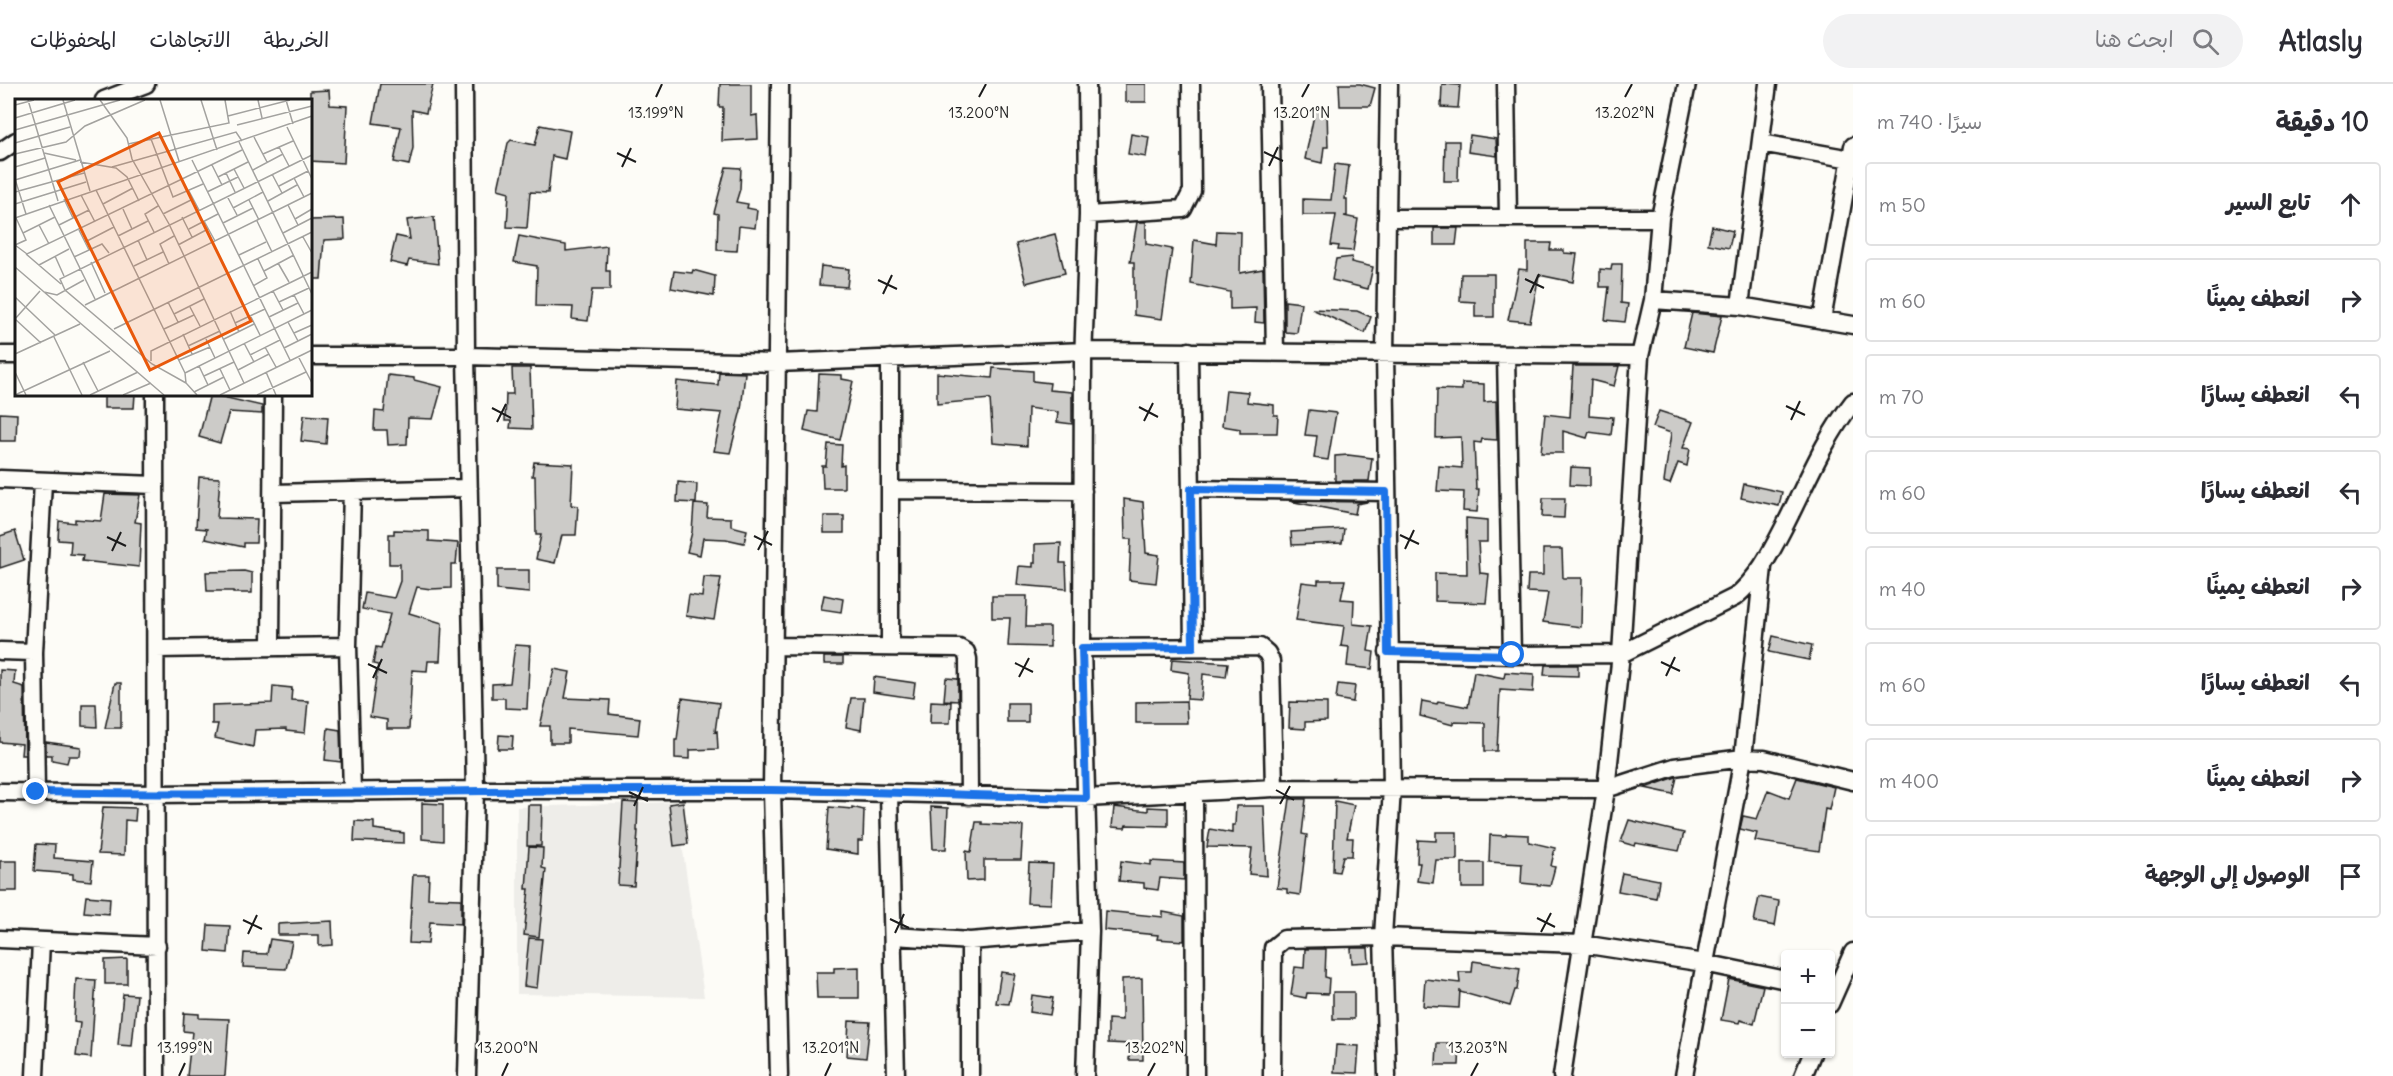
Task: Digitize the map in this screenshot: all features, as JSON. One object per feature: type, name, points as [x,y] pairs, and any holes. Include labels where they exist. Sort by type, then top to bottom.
[{"type":"street","points":[[107,99],[146,84]]},
{"type":"street","points":[[464,84],[466,356],[475,790],[467,1076]]},
{"type":"street","points":[[779,1076],[772,790],[780,84]]},
{"type":"street","points":[[1085,1076],[1090,931],[1082,648],[1084,351],[1088,214],[1087,84]]},
{"type":"street","points":[[1088,214],[1183,209],[1192,191],[1191,84]]},
{"type":"street","points":[[1270,84],[1275,352]]},
{"type":"street","points":[[1388,1076],[1383,937],[1392,788],[1388,652],[1385,353],[1389,84]]},
{"type":"street","points":[[1506,84],[1508,218]]},
{"type":"street","points":[[1562,1076],[1606,789],[1621,654],[1640,356],[1653,300],[1660,218],[1687,84]]},
{"type":"street","points":[[1740,306],[1768,84]]},
{"type":"street","points":[[0,152],[15,142]]},
{"type":"street","points":[[1761,142],[1852,153],[1822,320]]},
{"type":"street","points":[[1387,218],[1660,218]]},
{"type":"street","points":[[1653,300],[1740,306],[1853,325]]},
{"type":"street","points":[[312,356],[466,356],[777,363],[1084,351],[1640,356]]},
{"type":"street","points":[[1189,351],[1193,647]]},
{"type":"street","points":[[1506,356],[1512,655]]},
{"type":"street","points":[[890,358],[890,647]]},
{"type":"street","points":[[155,396],[156,1076]]},
{"type":"street","points":[[271,645],[273,396]]},
{"type":"street","points":[[1388,652],[1512,655],[1621,654],[1735,597],[1746,588],[1763,567],[1835,427],[1853,402]]},
{"type":"street","points":[[0,479],[155,485]]},
{"type":"street","points":[[36,792],[34,652],[43,482]]},
{"type":"street","points":[[274,493],[469,488]]},
{"type":"street","points":[[1191,489],[1386,492]]},
{"type":"street","points":[[890,490],[1083,490]]},
{"type":"street","points":[[352,491],[348,645],[352,792]]},
{"type":"street","points":[[1684,1076],[1743,758],[1763,567]]},
{"type":"street","points":[[156,649],[348,645]]},
{"type":"street","points":[[774,646],[959,648],[966,652],[968,660],[969,796]]},
{"type":"street","points":[[1082,648],[1260,647],[1271,661],[1274,788]]},
{"type":"street","points":[[0,651],[34,652]]},
{"type":"street","points":[[0,792],[157,794],[475,790],[772,790],[1086,798],[1274,788],[1606,789],[1674,767],[1743,758],[1764,759],[1853,781]]},
{"type":"street","points":[[1194,792],[1195,1076]]},
{"type":"street","points":[[889,794],[896,1076]]},
{"type":"street","points":[[894,936],[970,942],[1090,931]]},
{"type":"street","points":[[1272,1076],[1273,948],[1284,939],[1383,937],[1582,944],[1704,963],[1781,979]]},
{"type":"street","points":[[0,939],[157,946]]},
{"type":"street","points":[[35,1076],[41,941]]},
{"type":"street","points":[[970,942],[970,1076]]},
{"type":"street","points":[[1835,988],[1853,952]]},
{"type":"street","points":[[1803,1076],[1810,1058]]},
{"type":"shaded area","points":[[676,802],[704,997],[517,994],[517,807]]},
{"type":"building","points":[[380,84],[433,84],[426,113],[412,110],[413,148],[409,165],[394,162],[401,127],[373,123]]},
{"type":"building","points":[[720,84],[751,84],[751,116],[757,115],[758,139],[722,141],[723,107],[719,107]]},
{"type":"building","points":[[1125,84],[1146,84],[1146,102],[1125,102]]},
{"type":"building","points":[[1339,84],[1360,84],[1375,88],[1370,106],[1340,106]]},
{"type":"building","points":[[1442,84],[1460,85],[1458,108],[1441,107]]},
{"type":"building","points":[[329,90],[330,105],[347,106],[344,163],[312,161],[310,91]]},
{"type":"building","points":[[1315,110],[1327,110],[1328,147],[1324,147],[1322,163],[1305,159]]},
{"type":"building","points":[[540,125],[570,131],[565,159],[552,156],[548,193],[530,192],[527,228],[507,227],[509,192],[498,189],[508,143],[511,140],[535,145]]},
{"type":"building","points":[[1131,134],[1149,137],[1146,157],[1128,154]]},
{"type":"building","points":[[1470,135],[1496,139],[1497,156],[1468,152]]},
{"type":"building","points":[[1445,141],[1459,141],[1458,181],[1444,181]]},
{"type":"building","points":[[1335,164],[1349,166],[1345,199],[1347,199],[1347,216],[1344,216],[1358,219],[1353,251],[1338,250],[1339,246],[1331,245],[1336,215],[1303,215],[1303,199],[1331,200]]},
{"type":"building","points":[[726,167],[741,168],[740,189],[736,202],[748,204],[747,208],[757,210],[755,228],[739,226],[737,251],[717,250],[718,214],[714,213]]},
{"type":"building","points":[[434,217],[438,264],[409,260],[407,266],[390,262],[396,236],[410,239],[407,220]]},
{"type":"building","points":[[344,219],[345,239],[324,240],[321,279],[312,279],[312,220]]},
{"type":"building","points":[[1137,222],[1146,222],[1146,244],[1172,249],[1162,319],[1134,315],[1134,262],[1130,262]]},
{"type":"building","points":[[1712,226],[1733,231],[1729,248],[1708,244]]},
{"type":"building","points":[[1434,228],[1458,228],[1456,245],[1434,245]]},
{"type":"building","points":[[1217,231],[1241,232],[1240,273],[1263,269],[1264,323],[1255,322],[1256,308],[1230,309],[1230,292],[1191,284],[1194,240],[1216,244]]},
{"type":"building","points":[[1055,234],[1065,273],[1026,283],[1016,244]]},
{"type":"building","points":[[519,236],[566,245],[566,251],[607,246],[606,271],[610,271],[610,290],[592,290],[588,321],[572,319],[573,307],[536,306],[537,266],[514,262]]},
{"type":"building","points":[[1527,243],[1551,243],[1550,250],[1564,250],[1564,253],[1577,254],[1573,282],[1539,275],[1530,322],[1508,320],[1519,269],[1527,270]]},
{"type":"building","points":[[1352,257],[1351,262],[1373,267],[1368,289],[1332,280],[1336,259]]},
{"type":"building","points":[[1612,264],[1622,264],[1621,303],[1628,304],[1625,322],[1605,320],[1609,287],[1600,287],[1600,269],[1611,270]]},
{"type":"building","points":[[821,266],[849,269],[847,287],[819,285]]},
{"type":"building","points":[[693,270],[715,276],[714,296],[671,288],[674,271],[692,273]]},
{"type":"building","points":[[1461,274],[1494,274],[1494,317],[1475,317],[1475,302],[1460,301]]},
{"type":"building","points":[[1285,301],[1301,303],[1297,333],[1285,332]]},
{"type":"building","points":[[1312,309],[1357,311],[1371,317],[1365,333]]},
{"type":"building","points":[[1692,313],[1722,316],[1713,353],[1684,347]]},
{"type":"building","points":[[1573,366],[1619,366],[1614,386],[1591,380],[1589,415],[1613,417],[1611,435],[1589,432],[1587,438],[1563,431],[1563,453],[1541,453],[1545,414],[1570,417]]},
{"type":"building","points":[[512,368],[530,368],[532,429],[510,428],[511,421],[505,421],[506,394],[513,394]]},
{"type":"building","points":[[993,368],[1033,371],[1033,381],[1050,383],[1049,390],[1072,392],[1072,424],[1057,422],[1058,412],[1028,408],[1027,446],[993,443],[990,399],[937,404],[937,373],[992,378]]},
{"type":"building","points":[[719,372],[745,373],[741,410],[730,453],[714,451],[722,413],[675,409],[677,381],[718,385]]},
{"type":"building","points":[[819,374],[842,375],[842,379],[853,381],[840,440],[804,431],[808,411],[817,412]]},
{"type":"building","points":[[388,375],[414,378],[414,380],[442,387],[433,419],[408,418],[407,444],[388,445],[387,430],[374,430],[375,411],[384,412]]},
{"type":"building","points":[[1462,383],[1484,384],[1484,402],[1496,401],[1497,440],[1482,439],[1481,443],[1474,442],[1476,489],[1479,489],[1477,512],[1463,511],[1464,492],[1437,491],[1439,466],[1462,468],[1461,437],[1436,438],[1437,389],[1462,390]]},
{"type":"building","points":[[1226,390],[1248,392],[1247,402],[1274,405],[1274,415],[1278,415],[1277,433],[1240,433],[1240,429],[1222,426]]},
{"type":"building","points":[[104,396],[135,396],[134,408],[104,408]]},
{"type":"building","points":[[209,396],[262,406],[262,414],[229,412],[220,443],[199,437]]},
{"type":"building","points":[[1309,410],[1336,413],[1328,460],[1314,458],[1317,436],[1305,435]]},
{"type":"building","points":[[1659,411],[1693,422],[1683,448],[1690,449],[1687,466],[1678,463],[1670,484],[1664,482],[1671,433],[1653,427]]},
{"type":"building","points":[[0,413],[17,414],[16,441],[0,441]]},
{"type":"building","points":[[304,415],[328,417],[326,444],[301,441]]},
{"type":"building","points":[[828,444],[842,445],[841,466],[844,465],[844,488],[823,488],[822,466],[826,466]]},
{"type":"building","points":[[1335,456],[1372,458],[1369,481],[1335,481]]},
{"type":"building","points":[[534,462],[573,464],[571,505],[578,506],[576,535],[562,535],[555,563],[536,559],[541,535],[536,535],[535,476],[532,476]]},
{"type":"building","points":[[1571,467],[1590,468],[1590,486],[1570,485]]},
{"type":"building","points":[[199,477],[220,478],[217,518],[257,519],[256,543],[244,543],[244,547],[205,539],[207,529],[196,528]]},
{"type":"building","points":[[678,482],[697,484],[696,503],[677,502]]},
{"type":"building","points":[[1744,484],[1782,492],[1779,506],[1741,498]]},
{"type":"building","points":[[105,494],[140,495],[135,522],[141,523],[139,567],[82,561],[83,555],[70,554],[71,541],[58,540],[59,521],[75,523],[75,519],[101,521]]},
{"type":"building","points":[[1543,498],[1565,498],[1564,518],[1542,517]]},
{"type":"building","points":[[1124,499],[1143,502],[1146,553],[1159,555],[1156,583],[1129,580],[1131,539],[1125,539]]},
{"type":"building","points":[[1289,501],[1367,502],[1357,504],[1355,514]]},
{"type":"building","points":[[694,504],[708,505],[707,517],[731,518],[731,526],[747,530],[744,543],[703,538],[700,555],[687,552],[692,532]]},
{"type":"building","points":[[824,516],[844,516],[844,533],[824,533]]},
{"type":"building","points":[[1466,518],[1487,520],[1487,542],[1478,542],[1480,573],[1489,574],[1486,603],[1435,601],[1435,573],[1467,574]]},
{"type":"building","points":[[1344,529],[1342,543],[1292,545],[1291,532]]},
{"type":"building","points":[[394,530],[429,531],[429,541],[458,543],[456,564],[451,564],[451,588],[417,587],[409,613],[442,623],[440,661],[428,661],[427,671],[412,670],[409,729],[387,729],[387,720],[370,717],[378,665],[373,664],[376,647],[381,648],[390,614],[362,609],[365,593],[394,598],[400,581],[400,564],[389,564],[389,534],[394,534]]},
{"type":"building","points":[[15,531],[24,560],[0,568],[0,536]]},
{"type":"building","points":[[1061,543],[1060,563],[1066,563],[1067,589],[1017,585],[1019,566],[1033,567],[1035,563],[1035,544]]},
{"type":"building","points":[[1543,549],[1562,549],[1563,578],[1582,578],[1581,627],[1543,622],[1548,593],[1527,592],[1528,575],[1543,575]]},
{"type":"building","points":[[497,570],[529,570],[529,593],[497,590]]},
{"type":"building","points":[[244,571],[252,573],[252,593],[207,591],[206,572]]},
{"type":"building","points":[[704,577],[721,578],[714,620],[686,616],[689,595],[702,597]]},
{"type":"building","points":[[1318,580],[1345,580],[1341,599],[1354,600],[1353,624],[1372,626],[1368,651],[1374,652],[1372,669],[1347,666],[1349,647],[1341,646],[1344,626],[1296,620],[1302,582],[1318,584]]},
{"type":"building","points":[[824,595],[843,599],[841,612],[821,609]]},
{"type":"building","points":[[992,596],[1027,596],[1026,627],[1050,627],[1050,647],[1008,646],[1010,618],[992,618]]},
{"type":"building","points":[[1773,636],[1812,645],[1809,660],[1769,652]]},
{"type":"building","points":[[515,645],[530,646],[527,709],[505,708],[505,698],[492,698],[492,684],[510,683]]},
{"type":"building","points":[[824,657],[843,657],[843,664],[824,664]]},
{"type":"building","points":[[1172,659],[1228,663],[1226,677],[1203,674],[1201,700],[1187,699],[1189,673],[1171,670]]},
{"type":"building","points":[[1545,665],[1578,665],[1578,676],[1544,675]]},
{"type":"building","points":[[554,669],[570,672],[565,698],[610,700],[609,714],[640,718],[638,735],[568,729],[568,743],[550,743],[550,726],[540,726]]},
{"type":"building","points":[[0,670],[15,671],[14,684],[24,687],[25,755],[21,755],[22,744],[0,742]]},
{"type":"building","points":[[1474,672],[1504,678],[1505,672],[1534,674],[1533,692],[1500,690],[1497,751],[1485,751],[1485,723],[1453,722],[1453,725],[1420,716],[1422,701],[1437,704],[1438,701],[1468,707]]},
{"type":"building","points":[[874,677],[915,683],[913,698],[873,692]]},
{"type":"building","points":[[946,678],[958,679],[958,701],[944,700]]},
{"type":"building","points":[[115,683],[121,683],[121,728],[105,728]]},
{"type":"building","points":[[1338,684],[1355,686],[1353,702],[1336,699]]},
{"type":"building","points":[[273,686],[292,688],[291,700],[308,701],[305,733],[286,731],[286,729],[255,730],[253,747],[215,738],[218,724],[212,724],[212,705],[272,703]]},
{"type":"building","points":[[682,698],[719,703],[715,732],[717,731],[718,749],[690,750],[690,759],[675,758],[675,740],[677,740]]},
{"type":"building","points":[[851,698],[864,698],[861,730],[846,727]]},
{"type":"building","points":[[931,701],[951,702],[950,723],[930,723]]},
{"type":"building","points":[[1186,701],[1187,723],[1136,723],[1136,702]]},
{"type":"building","points":[[1290,702],[1327,703],[1327,721],[1305,722],[1305,729],[1289,728]]},
{"type":"building","points":[[1007,703],[1028,703],[1028,722],[1007,722]]},
{"type":"building","points":[[82,704],[96,704],[97,727],[82,726]]},
{"type":"building","points":[[328,728],[340,730],[341,762],[325,760]]},
{"type":"building","points":[[499,735],[513,736],[512,749],[498,749]]},
{"type":"building","points":[[46,742],[81,747],[80,756],[69,756],[67,763],[52,760],[52,755],[46,755]]},
{"type":"building","points":[[1676,777],[1673,794],[1645,788]]},
{"type":"building","points":[[1797,778],[1834,787],[1829,810],[1825,809],[1819,851],[1755,841],[1757,833],[1740,829],[1743,816],[1757,819],[1768,790],[1789,798]]},
{"type":"building","points":[[1290,799],[1306,799],[1302,834],[1307,835],[1300,895],[1287,893],[1287,889],[1277,888]]},
{"type":"building","points":[[1335,801],[1354,805],[1347,838],[1353,838],[1352,856],[1343,856],[1339,872],[1333,871]]},
{"type":"building","points":[[623,802],[638,803],[634,886],[618,885]]},
{"type":"building","points":[[683,802],[688,844],[674,846],[669,804]]},
{"type":"building","points":[[422,803],[443,804],[443,841],[422,839]]},
{"type":"building","points":[[528,805],[542,805],[541,846],[527,846]]},
{"type":"building","points":[[1236,806],[1264,806],[1267,876],[1249,874],[1252,848],[1207,847],[1210,829],[1232,833]]},
{"type":"building","points":[[103,807],[136,808],[135,821],[125,820],[124,855],[98,854]]},
{"type":"building","points":[[829,807],[852,809],[852,807],[864,810],[863,841],[858,841],[858,854],[826,849]]},
{"type":"building","points":[[931,807],[948,808],[946,849],[933,849]]},
{"type":"building","points":[[1114,807],[1148,811],[1148,807],[1168,808],[1168,826],[1112,827]]},
{"type":"building","points":[[1629,820],[1684,833],[1679,851],[1636,843],[1635,846],[1621,842]]},
{"type":"building","points":[[355,821],[374,822],[374,829],[404,833],[404,843],[354,841]]},
{"type":"building","points":[[976,822],[1023,826],[1021,860],[984,860],[984,880],[967,881],[966,851],[971,852]]},
{"type":"building","points":[[1436,832],[1457,832],[1457,860],[1436,860],[1433,883],[1417,881],[1420,863],[1417,863],[1418,840],[1436,841]]},
{"type":"building","points":[[1506,834],[1529,835],[1529,842],[1555,848],[1551,866],[1555,867],[1550,886],[1521,883],[1522,864],[1489,862],[1490,835],[1506,836]]},
{"type":"building","points":[[36,844],[55,845],[54,858],[93,861],[91,881],[73,879],[73,874],[34,871]]},
{"type":"building","points":[[529,847],[543,848],[542,868],[546,869],[539,937],[524,935],[529,889],[526,889]]},
{"type":"building","points":[[0,861],[17,861],[17,891],[0,891]]},
{"type":"building","points":[[1121,861],[1151,865],[1151,861],[1184,863],[1184,880],[1160,878],[1158,890],[1144,888],[1144,883],[1119,881]]},
{"type":"building","points":[[1029,863],[1053,864],[1051,904],[1027,903]]},
{"type":"building","points":[[1462,863],[1484,863],[1484,888],[1462,888]]},
{"type":"building","points":[[1622,873],[1659,880],[1656,898],[1618,891]]},
{"type":"building","points":[[413,875],[429,875],[428,898],[461,899],[461,924],[430,922],[428,944],[409,943]]},
{"type":"building","points":[[86,896],[110,898],[109,914],[84,912]]},
{"type":"building","points":[[1759,897],[1779,901],[1775,926],[1754,922]]},
{"type":"building","points":[[1105,911],[1163,917],[1163,912],[1184,916],[1184,941],[1157,939],[1158,935],[1104,930]]},
{"type":"building","points":[[332,921],[333,945],[319,946],[319,935],[278,935],[278,924]]},
{"type":"building","points":[[208,925],[230,926],[228,953],[206,951]]},
{"type":"building","points":[[529,938],[542,939],[537,988],[524,986]]},
{"type":"building","points":[[270,939],[292,942],[286,969],[243,967],[244,953],[267,954]]},
{"type":"building","points":[[1351,948],[1368,948],[1369,962],[1352,963]]},
{"type":"building","points":[[1305,949],[1326,949],[1325,977],[1329,978],[1328,994],[1307,993],[1306,998],[1291,995],[1295,967],[1304,968]]},
{"type":"building","points":[[127,959],[127,984],[105,984],[105,960]]},
{"type":"building","points":[[1473,961],[1520,968],[1517,990],[1515,990],[1510,1006],[1460,992],[1460,989],[1459,1008],[1423,1006],[1425,979],[1460,983],[1459,972],[1472,972]]},
{"type":"building","points":[[859,967],[859,998],[817,998],[816,972],[834,972],[834,968]]},
{"type":"building","points":[[1001,972],[1015,974],[1009,1004],[996,1003]]},
{"type":"building","points":[[1142,978],[1143,1060],[1129,1060],[1130,1044],[1108,1043],[1108,1019],[1122,1020],[1122,979]]},
{"type":"building","points":[[76,979],[96,980],[91,1058],[76,1056],[80,1023],[74,1022]]},
{"type":"building","points":[[1729,979],[1763,986],[1754,1024],[1740,1020],[1739,1023],[1721,1020]]},
{"type":"building","points":[[1333,992],[1354,992],[1354,1019],[1333,1019]]},
{"type":"building","points":[[123,994],[137,995],[132,1046],[118,1045]]},
{"type":"building","points":[[1032,995],[1053,998],[1050,1015],[1030,1012]]},
{"type":"building","points":[[184,1013],[199,1014],[199,1018],[229,1019],[225,1076],[187,1076],[192,1032],[183,1031]]},
{"type":"building","points":[[849,1021],[870,1022],[866,1058],[847,1056]]},
{"type":"building","points":[[1437,1043],[1460,1043],[1459,1065],[1436,1065]]},
{"type":"building","points":[[1336,1045],[1359,1046],[1357,1073],[1334,1072]]},
{"type":"route","points":[[36,792],[157,794],[475,790],[772,790],[1086,798],[1082,648],[1193,647],[1191,489],[1386,492],[1388,652],[1512,655]]}]
